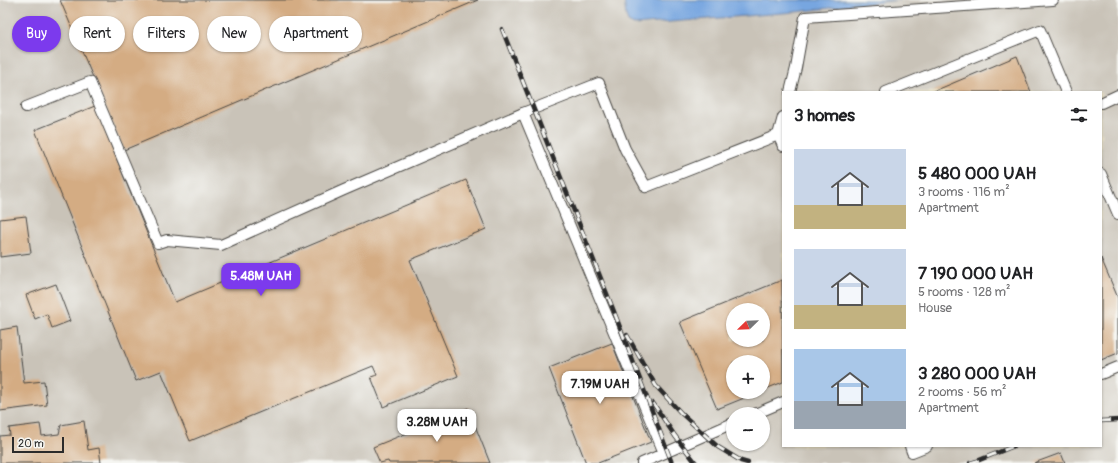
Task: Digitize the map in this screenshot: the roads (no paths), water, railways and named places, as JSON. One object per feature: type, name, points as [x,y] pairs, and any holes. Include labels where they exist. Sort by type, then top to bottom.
[{"type":"lane","points":[[790,91],[805,17],[1053,0]]},
{"type":"lane","points":[[888,91],[1040,30],[1066,91]]},
{"type":"lane","points":[[26,107],[90,82],[158,243],[167,240],[221,245],[344,190],[599,82],[624,149],[646,187],[781,134]]},
{"type":"lane","points":[[1102,103],[1118,95]]},
{"type":"lane","points":[[523,113],[664,453]]},
{"type":"lane","points":[[1102,176],[1118,214]]},
{"type":"lane","points":[[1102,374],[1118,367]]},
{"type":"lane","points":[[770,408],[782,402]]},
{"type":"lane","points":[[642,463],[726,427]]},
{"type":"lane","points":[[910,447],[912,452],[924,447]]},
{"type":"water","points":[[624,0],[899,0],[795,12],[634,25],[628,22]]},
{"type":"railway","points":[[502,29],[613,309],[672,463]]},
{"type":"railway","points":[[627,335],[656,386],[681,413],[718,447],[741,461],[748,463]]},
{"type":"railway","points":[[653,403],[675,436],[696,463]]},
{"type":"railway","points":[[1102,421],[1118,420]]},
{"type":"railway","points":[[970,463],[1012,447]]}]
